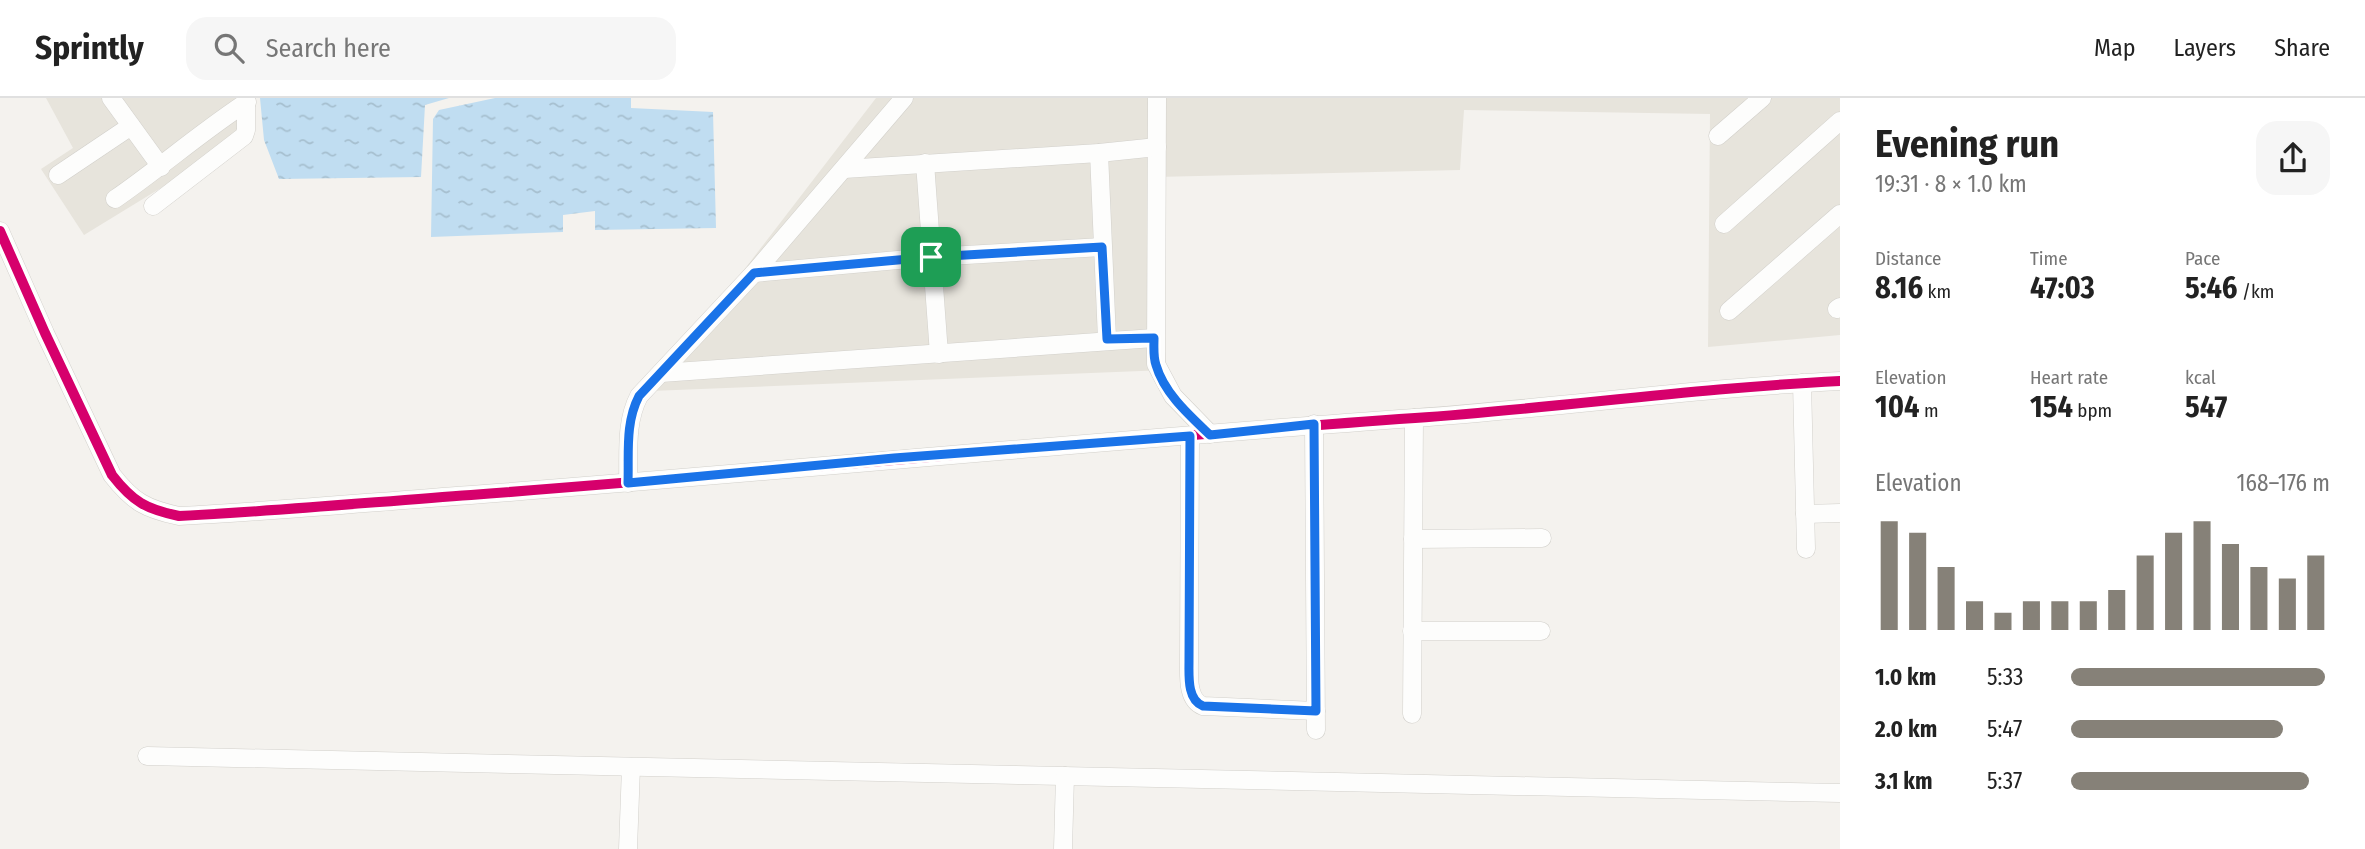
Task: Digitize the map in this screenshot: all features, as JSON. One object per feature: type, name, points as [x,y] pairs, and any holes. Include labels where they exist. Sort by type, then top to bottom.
[{"type":"street","points":[[111,98],[161,167]]},
{"type":"street","points":[[628,483],[632,411],[639,396],[754,273],[904,98]]},
{"type":"street","points":[[1157,98],[1156,364],[1172,396],[1210,435]]},
{"type":"street","points":[[1718,136],[1762,98]]},
{"type":"street","points":[[115,200],[246,100]]},
{"type":"street","points":[[153,206],[244,136],[246,100]]},
{"type":"street","points":[[1724,224],[1840,121]]},
{"type":"street","points":[[58,175],[131,126]]},
{"type":"street","points":[[844,169],[1157,147]]},
{"type":"street","points":[[1099,153],[1107,339]]},
{"type":"street","points":[[925,163],[939,354]]},
{"type":"street","points":[[1729,311],[1840,214]]},
{"type":"street","points":[[0,231],[112,475],[126,493],[141,505],[158,512],[190,515],[628,483],[894,458],[1210,435],[1840,381]]},
{"type":"street","points":[[754,273],[931,257],[1102,247]]},
{"type":"street","points":[[661,373],[939,354],[1107,339],[1154,338]]},
{"type":"street","points":[[1802,383],[1806,549]]},
{"type":"street","points":[[1412,714],[1414,418]]},
{"type":"street","points":[[1314,424],[1317,730]]},
{"type":"street","points":[[1190,436],[1189,661],[1196,704],[1316,711]]},
{"type":"street","points":[[1805,514],[1840,513]]},
{"type":"street","points":[[1413,539],[1542,538]]},
{"type":"street","points":[[1412,631],[1541,631]]},
{"type":"street","points":[[147,756],[1840,793]]},
{"type":"street","points":[[628,849],[631,767]]},
{"type":"street","points":[[1063,849],[1065,776]]},
{"type":"shaded area","points":[[46,98],[244,98],[249,134],[84,235],[41,169],[73,148]]},
{"type":"shaded area","points":[[876,98],[1840,98],[1840,335],[1708,347],[1710,114],[1464,110],[1460,170],[1156,177],[1166,370],[651,391]]},
{"type":"water","points":[[260,98],[449,98],[425,105],[421,177],[279,179],[264,140]]},
{"type":"water","points":[[495,98],[631,98],[631,108],[713,112],[716,228],[595,230],[595,211],[563,215],[563,232],[431,237],[433,119],[439,110]]},
{"type":"cycle path","points":[[0,231],[112,475],[141,503],[179,516],[589,486],[1840,381]]},
{"type":"route","points":[[1102,247],[1107,339],[1154,338],[1156,364],[1172,396],[1210,435],[1314,424],[1316,711],[1196,704],[1190,684],[1189,661],[1190,436],[894,458],[628,483],[629,424],[639,396],[754,273],[931,257],[1102,247]]}]
